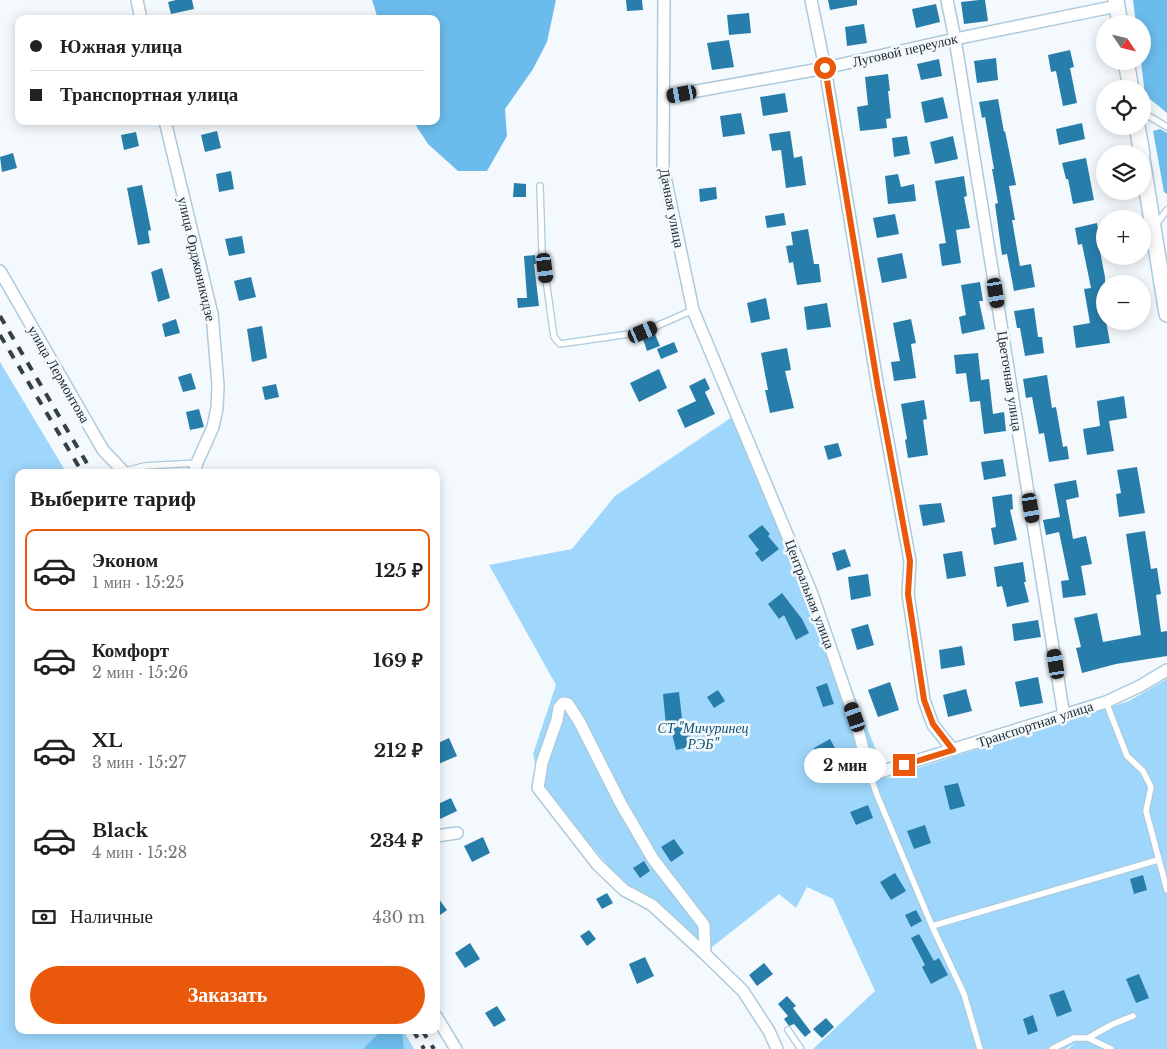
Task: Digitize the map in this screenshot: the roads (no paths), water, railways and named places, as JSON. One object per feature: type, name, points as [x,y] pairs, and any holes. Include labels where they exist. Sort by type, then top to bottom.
[{"type":"main road","points":[[1149,200],[1167,314]]},
{"type":"street","points":[[137,0],[140,15]]},
{"type":"street","name":"Дачная улица","points":[[664,0],[663,167],[693,310],[736,412]]},
{"type":"street","points":[[811,0],[825,68],[878,388],[910,561],[908,594],[924,700],[933,724],[953,750]]},
{"type":"street","name":"Цветочная улица","points":[[947,0],[955,39],[1064,716]]},
{"type":"street","name":"Луговой переулок","points":[[664,97],[825,68],[1116,3]]},
{"type":"street","name":"улица Орджоникидзе","points":[[166,125],[212,314],[218,385],[217,408],[213,427],[195,468]]},
{"type":"street","name":"улица Лермонтова","points":[[0,271],[102,450],[120,469]]},
{"type":"street","name":"Центральная улица","points":[[736,412],[812,594],[856,722],[870,775]]},
{"type":"street","name":"Транспортная улица","points":[[870,775],[1106,702],[1140,686],[1167,670]]},
{"type":"street","points":[[706,954],[704,925],[653,859],[621,804],[579,721],[568,704],[563,703],[559,708],[557,720],[542,763],[538,788],[597,864],[624,890],[652,905],[743,991],[769,1031],[777,1049]]},
{"type":"street","points":[[440,835],[457,833]]},
{"type":"street","points":[[440,1023],[456,1049]]},
{"type":"lane","points":[[1151,118],[1167,128]]},
{"type":"lane","points":[[540,186],[542,251],[554,337],[560,344],[643,332],[693,310]]},
{"type":"lane","points":[[1154,228],[1167,210]]},
{"type":"lane","points":[[134,469],[144,466],[195,468]]},
{"type":"lane","points":[[1106,702],[1127,756],[1143,771],[1151,787],[1146,811],[1167,890]]},
{"type":"lane","points":[[870,775],[932,926],[964,994],[980,1049]]},
{"type":"lane","points":[[932,926],[1158,860]]},
{"type":"lane","points":[[1088,1038],[1113,1024],[1133,1016]]},
{"type":"lane","points":[[788,1030],[801,1049]]},
{"type":"lane","points":[[1052,1049],[1074,1038],[1088,1038],[1111,1049]]},
{"type":"railway","points":[[0,316],[90,469]]},
{"type":"railway","points":[[0,335],[80,469]]},
{"type":"railway","points":[[415,1034],[424,1049]]},
{"type":"railway","points":[[425,1034],[434,1049]]},
{"type":"park label","name":"СТ \"Мичуринец РЭБ\"","points":[[703,736]]}]
